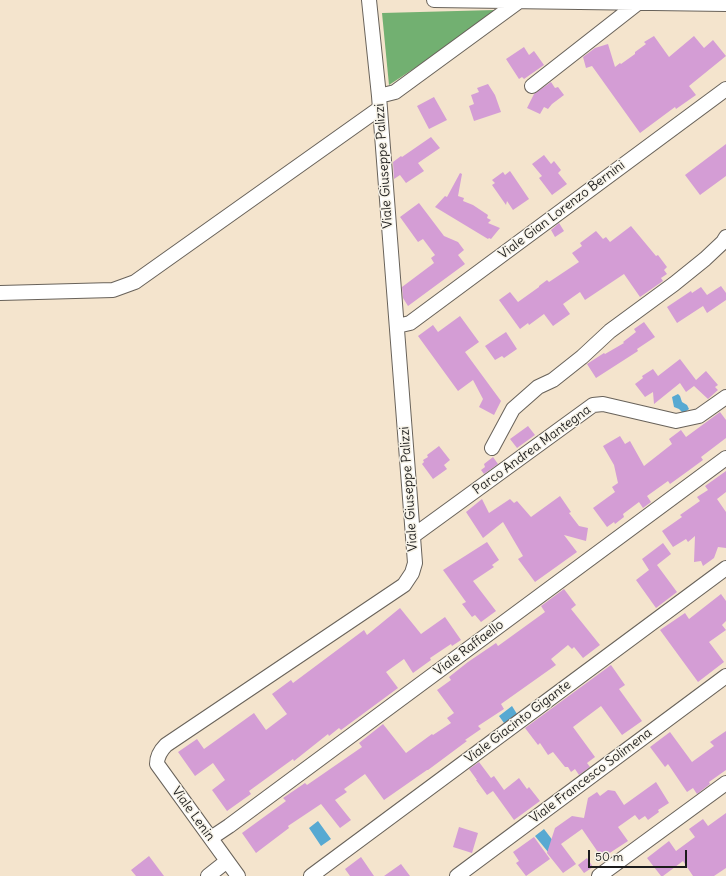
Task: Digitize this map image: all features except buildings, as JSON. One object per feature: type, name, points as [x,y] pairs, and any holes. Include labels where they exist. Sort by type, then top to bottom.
[{"type":"street","name":"Viale Giuseppe Palizzi","points":[[161,750],[166,745],[404,585],[412,573],[415,563],[379,102],[369,0]]},
{"type":"street","points":[[434,0],[638,3],[684,2],[726,4]]},
{"type":"street","name":"Viale Giuseppe Palizzi","points":[[379,102],[527,1]]},
{"type":"street","points":[[532,86],[638,3]]},
{"type":"street","name":"Viale Gian Lorenzo Bernini","points":[[397,326],[410,323],[726,89]]},
{"type":"street","points":[[0,293],[113,290],[135,282],[379,102]]},
{"type":"street","points":[[492,448],[513,409],[538,387],[554,380],[610,331],[705,259],[723,242],[726,237]]},
{"type":"street","name":"Parco Andrea Mantegna","points":[[413,536],[594,406],[604,404],[676,421],[699,416],[726,397]]},
{"type":"street","name":"Viale Raffaello","points":[[210,838],[236,821],[726,458]]},
{"type":"street","name":"Viale Giacinto Gigante","points":[[311,876],[726,568]]},
{"type":"street","name":"Viale Francesco Solimena","points":[[456,876],[726,676]]},
{"type":"street","name":"Viale Lenin","points":[[161,750],[157,757],[157,764],[238,876]]},
{"type":"street","points":[[599,876],[726,783]]},
{"type":"street","points":[[208,876],[227,861]]},
{"type":"green space","points":[[495,10],[492,17],[389,85],[382,13]]},
{"type":"water","points":[[678,394],[682,402],[687,405],[689,409],[685,412],[682,412],[674,407],[672,397]]},
{"type":"water","points":[[512,706],[517,714],[504,723],[499,716]]},
{"type":"water","points":[[318,821],[331,839],[321,846],[309,828]]},
{"type":"water","points":[[544,829],[557,846],[548,852],[535,836]]}]
